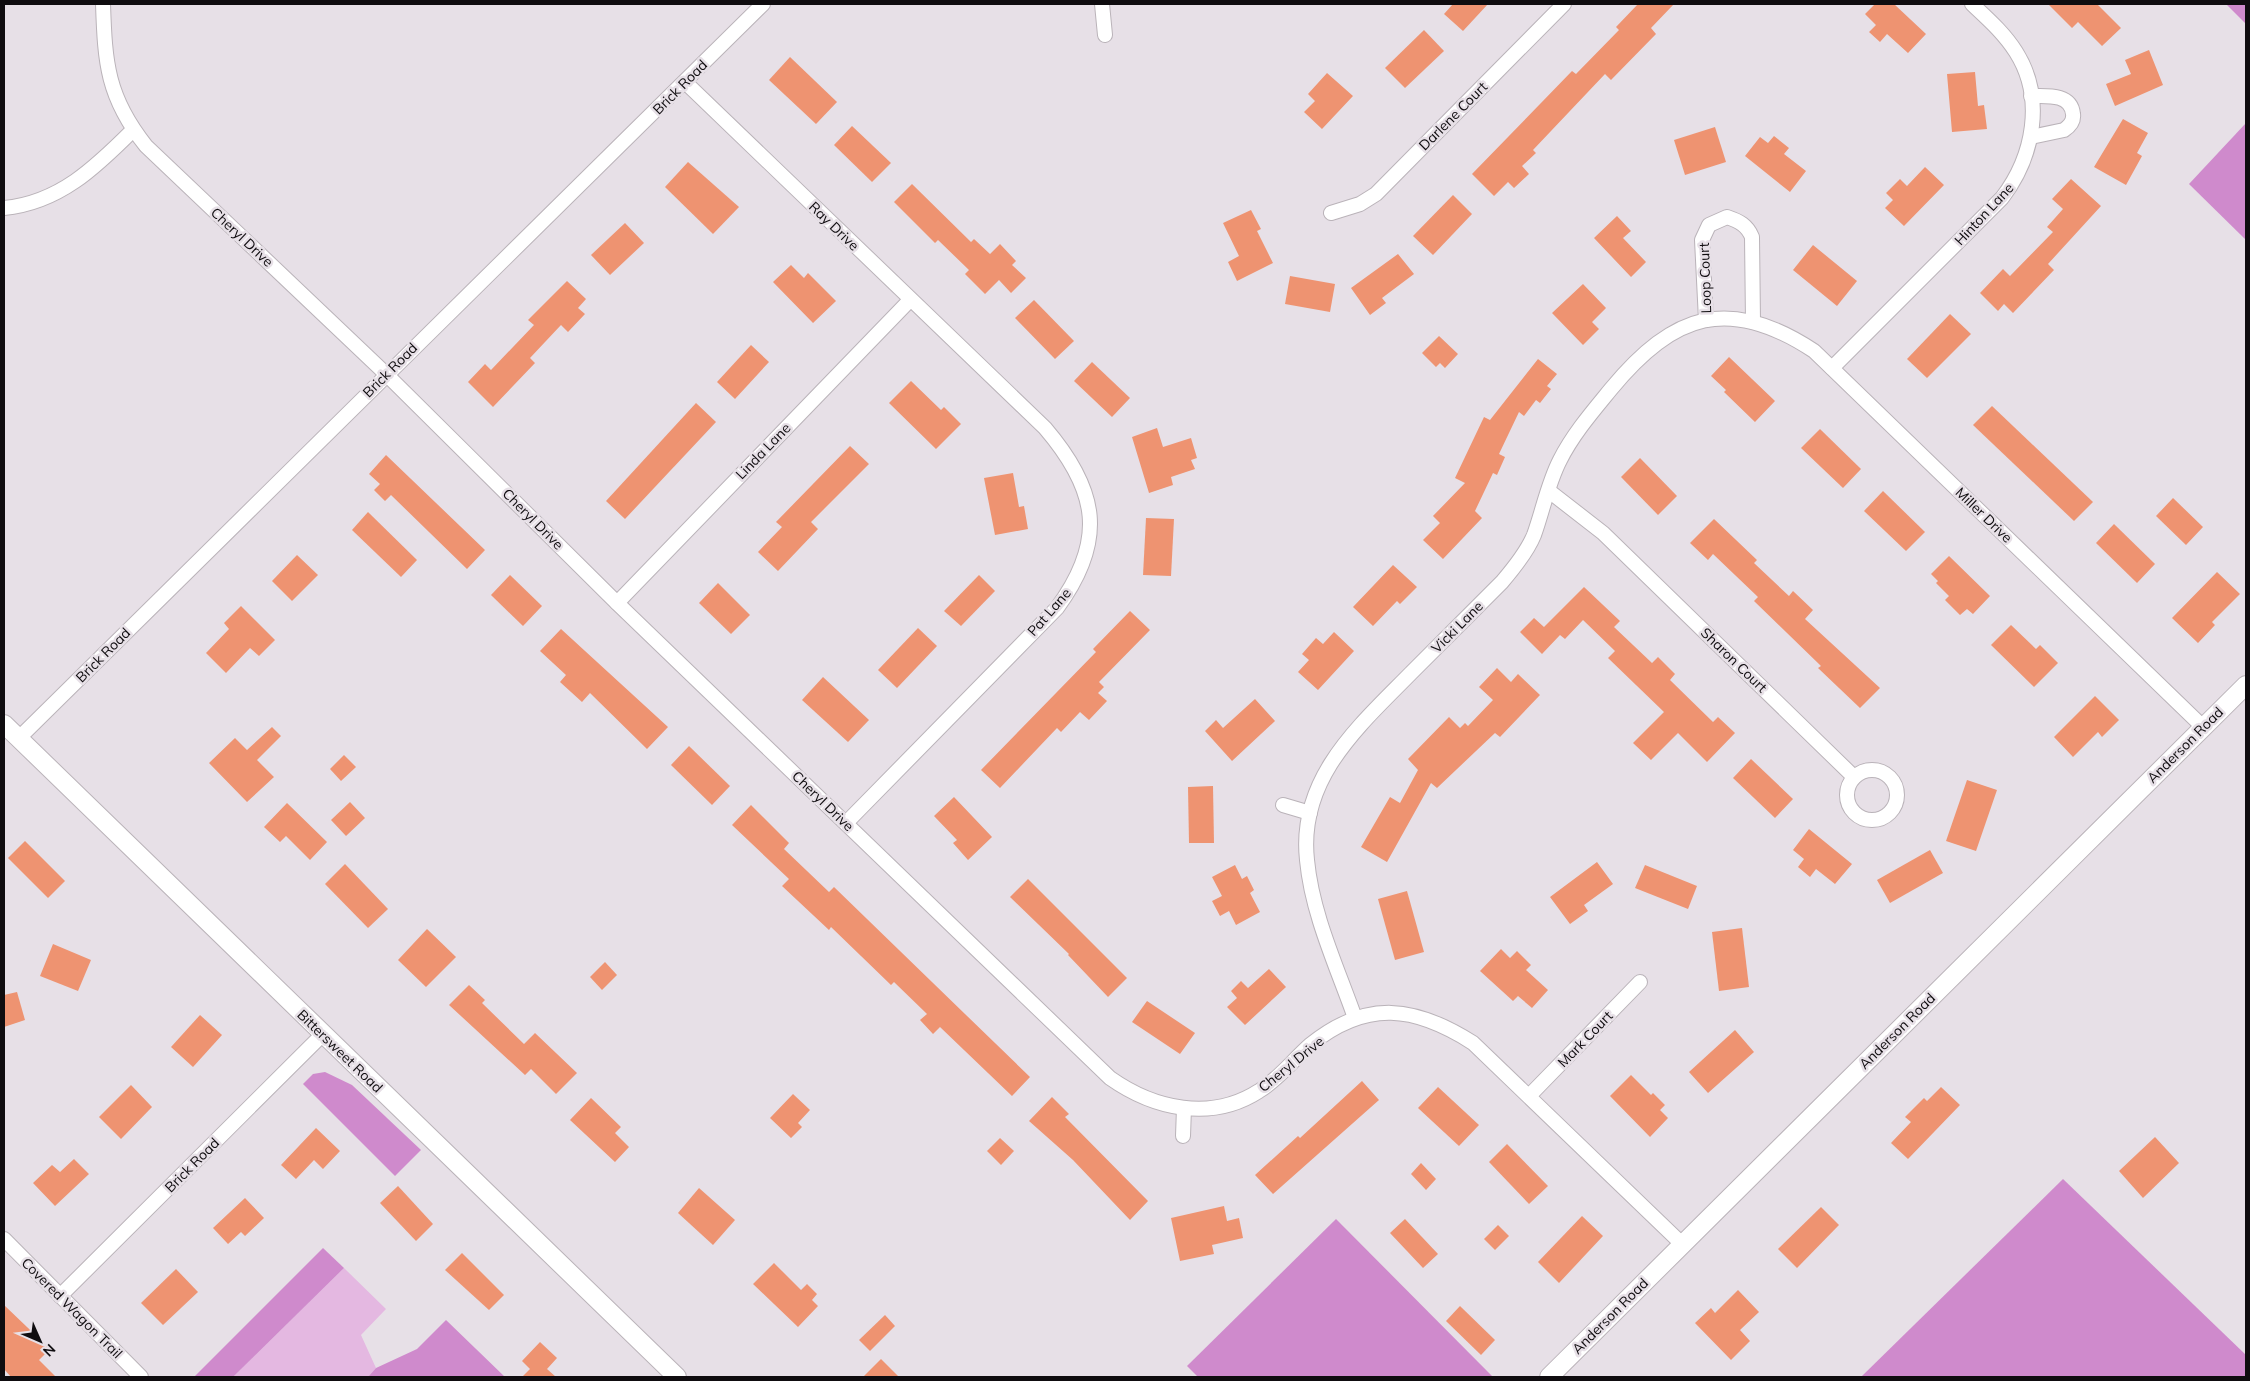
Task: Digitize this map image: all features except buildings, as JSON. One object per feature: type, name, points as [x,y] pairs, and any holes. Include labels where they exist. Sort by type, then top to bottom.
[{"type":"street","name":"Cheryl Drive","points":[[103,4],[106,59],[110,80],[117,102],[133,130],[165,164],[386,374],[617,603],[1110,1078],[1129,1091],[1149,1100],[1184,1108],[1221,1106],[1260,1091],[1310,1045],[1355,1018],[1370,1014],[1395,1013],[1434,1020],[1474,1043],[1530,1095],[1682,1244]]},
{"type":"street","name":"Brick Road","points":[[19,738],[386,374],[764,4]]},
{"type":"street","points":[[1102,4],[1105,35]]},
{"type":"street","name":"Darlene Court","points":[[1331,213],[1360,204],[1376,194],[1564,4]]},
{"type":"street","name":"Hinton Lane","points":[[1832,368],[2002,198],[2023,166],[2031,137],[2031,96],[2027,72],[2016,52],[1993,24],[1972,4]]},
{"type":"street","name":"Ray Drive","points":[[685,82],[984,370]]},
{"type":"street","points":[[2031,96],[2058,96],[2067,101],[2072,108],[2074,116],[2069,127],[2064,130],[2031,137]]},
{"type":"street","points":[[4,208],[41,200],[68,187],[85,175],[133,130]]},
{"type":"street","name":"Loop Court","points":[[1706,320],[1702,240],[1709,225],[1727,217],[1740,222],[1749,230],[1752,237],[1753,322]]},
{"type":"street","name":"Linda Lane","points":[[617,603],[910,300]]},
{"type":"street","name":"Vicki Lane","points":[[1355,1018],[1316,905],[1309,876],[1306,840],[1310,813],[1318,784],[1328,766],[1353,731],[1502,582],[1517,564],[1533,537],[1566,448],[1588,417],[1627,370],[1653,344],[1680,327],[1706,320],[1730,319],[1753,322]]},
{"type":"street","name":"Miller Drive","points":[[1753,322],[1774,328],[1814,351],[2202,727]]},
{"type":"street","name":"Pat Lane","points":[[846,823],[1057,608],[1071,588],[1087,551],[1090,519],[1087,500],[1082,481],[1071,461],[1045,428],[984,370]]},
{"type":"street","name":"Sharon Court","points":[[1549,490],[1603,533],[1854,777]]},
{"type":"street","name":"Anderson Road","points":[[1549,1377],[2246,685]]},
{"type":"street","name":"Bittersweet Road","points":[[4,724],[677,1377]]},
{"type":"street","points":[[1870,770],[1887,775],[1893,782],[1896,790],[1893,808],[1886,816],[1876,820],[1866,819],[1856,814],[1849,807],[1848,786],[1854,777],[1870,770]]},
{"type":"street","points":[[1283,806],[1310,813]]},
{"type":"street","name":"Mark Court","points":[[1530,1095],[1640,982]]},
{"type":"street","name":"Brick Road","points":[[60,1296],[323,1034]]},
{"type":"street","points":[[1183,1136],[1184,1108]]},
{"type":"street","name":"Covered Wagon Trail","points":[[4,1239],[141,1377]]},
{"type":"shaded area","points":[[2226,4],[2246,4],[2246,24]]},
{"type":"shaded area","points":[[2246,123],[2246,240],[2189,184]]},
{"type":"shaded area","points":[[325,1072],[352,1085],[421,1150],[395,1176],[303,1084],[313,1074]]},
{"type":"shaded area","points":[[2063,1179],[2246,1355],[2246,1377],[1861,1377]]},
{"type":"shaded area","points":[[1336,1219],[1493,1377],[1198,1377],[1187,1366]]},
{"type":"shaded area","points":[[323,1248],[344,1268],[233,1377],[194,1377]]},
{"type":"shaded area","points":[[344,1268],[386,1309],[361,1335],[376,1368],[368,1377],[233,1377]]},
{"type":"shaded area","points":[[446,1320],[505,1377],[368,1377],[376,1368],[417,1349]]}]
